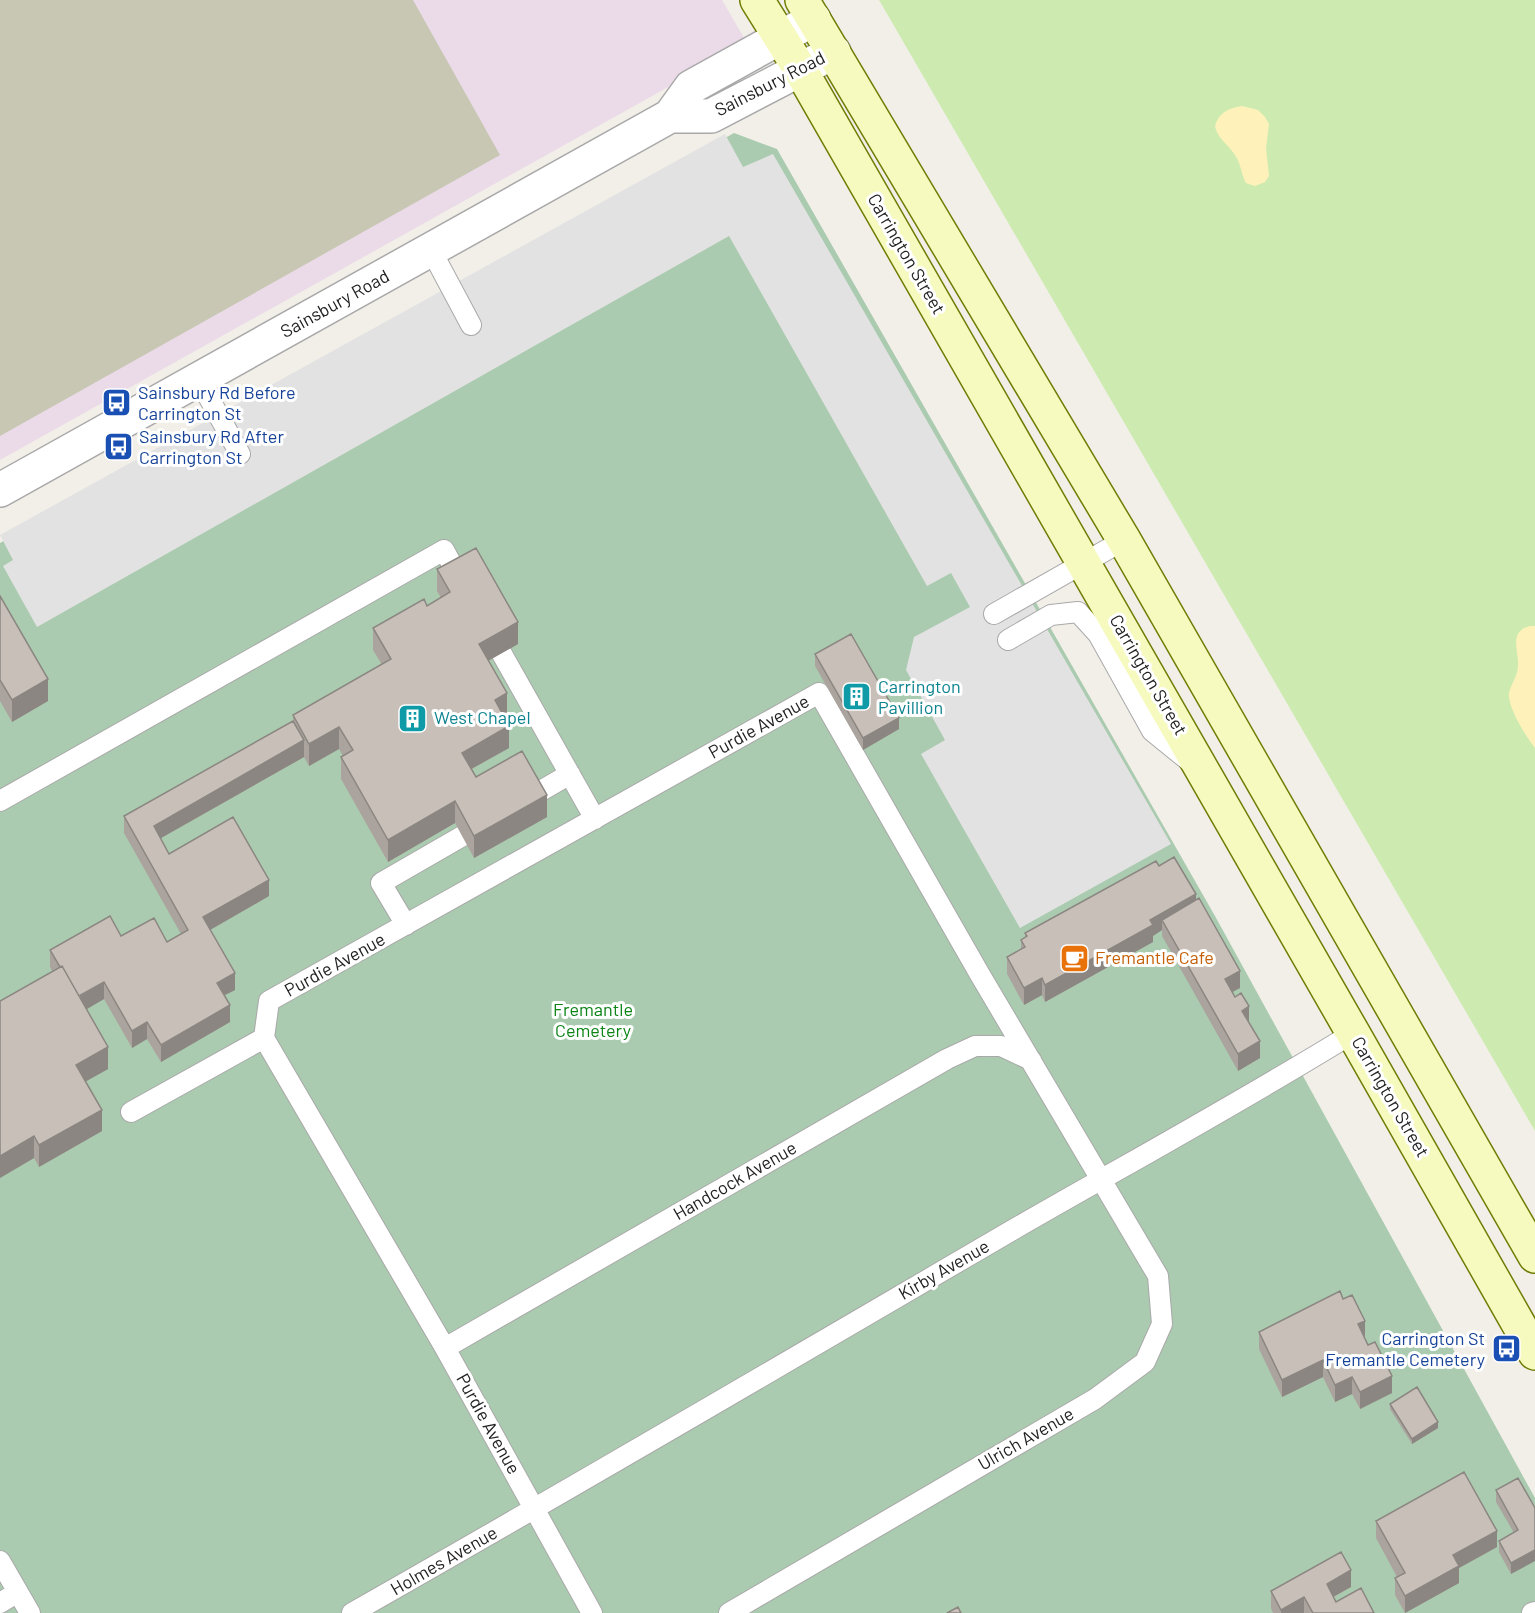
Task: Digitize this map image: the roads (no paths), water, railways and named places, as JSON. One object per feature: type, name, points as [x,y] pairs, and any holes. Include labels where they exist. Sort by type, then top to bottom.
[{"type":"main road","name":"Carrington Street","points":[[757,0],[800,69],[1535,1353]]},
{"type":"main road","points":[[808,9],[1124,540],[1535,1256]]},
{"type":"street","name":"Sainsbury Road","points":[[0,490],[670,117],[691,87],[780,38],[808,9]]},
{"type":"street","name":"Sainsbury Road","points":[[670,117],[711,116],[834,52]]},
{"type":"lane","points":[[431,250],[471,325]]},
{"type":"lane","points":[[199,380],[240,454]]},
{"type":"lane","points":[[994,614],[1124,540]]},
{"type":"lane","points":[[1,798],[444,550],[595,819]]},
{"type":"lane","points":[[1008,640],[1051,615],[1078,612],[1098,634],[1152,731],[1205,774]]},
{"type":"lane","name":"Purdie Avenue","points":[[592,1613],[445,1348],[264,1038],[269,1001],[819,693],[856,760]]},
{"type":"lane","name":"Ulrich Avenue","points":[[729,1613],[1095,1399],[1145,1362],[1162,1324],[1158,1276],[856,760]]},
{"type":"lane","points":[[406,925],[381,883],[570,774]]},
{"type":"lane","name":"Kirby Avenue","points":[[536,1509],[1305,1063],[1353,1032]]},
{"type":"lane","points":[[131,1112],[264,1038]]},
{"type":"lane","name":"Handcock Avenue","points":[[445,1348],[947,1059],[975,1046],[1001,1046],[1031,1060]]},
{"type":"lane","name":"Holmes Avenue","points":[[352,1613],[536,1509]]},
{"type":"lane","points":[[0,1560],[30,1613]]},
{"type":"lane","points":[[0,1603],[18,1593]]},
{"type":"place","name":"Sainsbury Rd Before Carrington St","points":[[117,403]]},
{"type":"place","name":"Sainsbury Rd After Carrington St","points":[[118,447]]},
{"type":"place","name":"Carrington Pavillion","points":[[857,697]]},
{"type":"place","name":"West Chapel","points":[[413,718]]},
{"type":"place","name":"Fremantle Cafe","points":[[1074,958]]},
{"type":"place","name":"Carrington St Fremantle Cemetery","points":[[1506,1349]]},
{"type":"park label","name":"Fremantle Cemetery","points":[[593,1020]]}]
